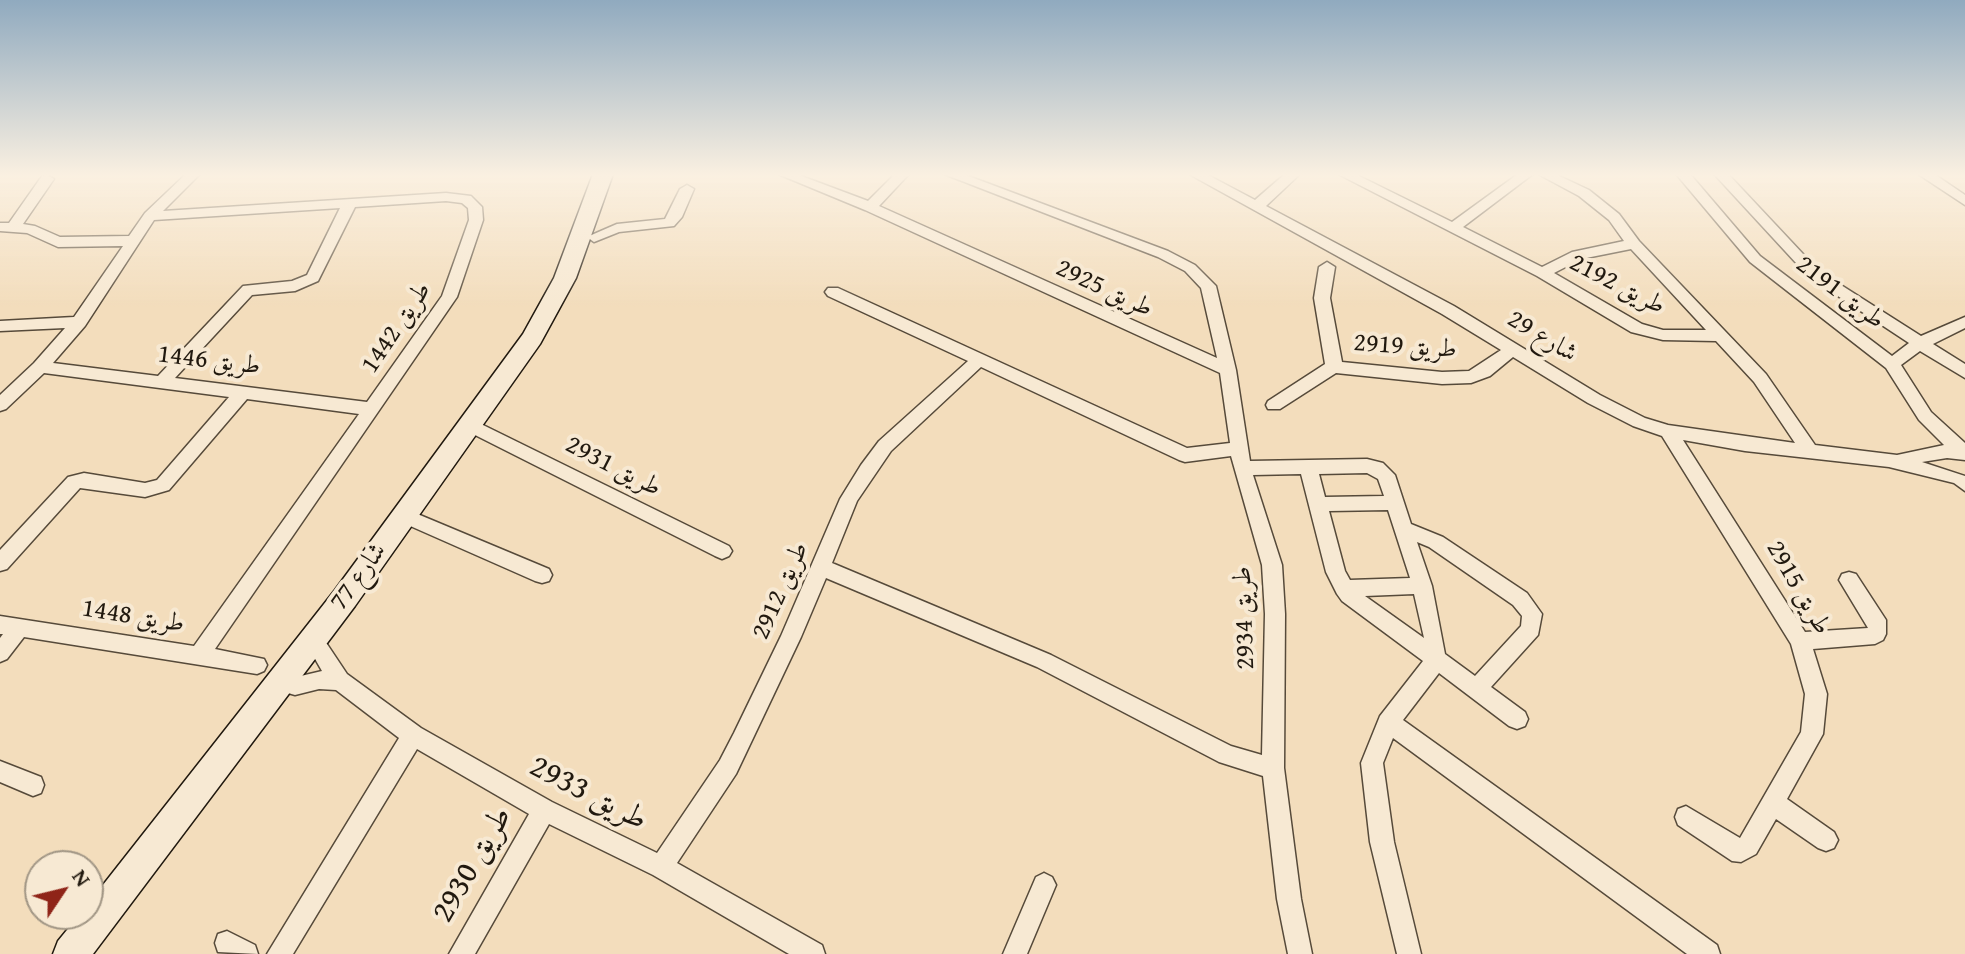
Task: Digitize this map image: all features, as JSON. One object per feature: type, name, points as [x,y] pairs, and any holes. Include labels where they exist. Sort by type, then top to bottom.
[{"type":"street","points":[[0,405],[40,367],[79,322],[148,219]]},
{"type":"street","points":[[162,382],[248,290],[295,286],[313,278],[342,219]]},
{"type":"street","name":"طريق 1442","points":[[199,656],[449,297],[476,219]]},
{"type":"street","name":"شارع 77","points":[[90,954],[210,801],[284,688],[532,338],[565,278],[581,219]]},
{"type":"street","name":"شارع 77","points":[[310,652],[415,520],[481,430],[563,307],[606,219]]},
{"type":"street","points":[[604,228],[669,223],[673,219]]},
{"type":"street","name":"طريق 2925","points":[[895,219],[1228,370]]},
{"type":"street","name":"طريق 2934","points":[[1069,219],[1163,254],[1190,268],[1208,286],[1228,370],[1240,458],[1272,565],[1275,614],[1273,768],[1289,899],[1300,954]]},
{"type":"street","name":"شارع 29","points":[[1282,219],[1448,310],[1594,399],[1639,422],[1668,431],[1889,460],[1961,482]]},
{"type":"street","name":"طريق 2192","points":[[1437,219],[1542,273],[1637,328],[1663,335],[1720,336]]},
{"type":"street","points":[[1454,227],[1466,219]]},
{"type":"street","name":"طريق 2192","points":[[1612,219],[1760,378],[1810,452]]},
{"type":"street","name":"طريق 2191","points":[[1721,219],[1755,259],[1892,364],[1925,416],[1965,453]]},
{"type":"street","points":[[1761,219],[1801,263],[1831,288],[1965,372]]},
{"type":"street","points":[[7,227],[67,243],[133,241]]},
{"type":"street","name":"طريق 2192","points":[[1542,273],[1577,255],[1634,244]]},
{"type":"street","name":"طريق 2919","points":[[1327,267],[1322,298],[1334,357],[1333,367]]},
{"type":"street","points":[[833,292],[1185,455],[1240,458],[1269,470],[1308,466],[1377,468],[1386,475],[1435,636],[1435,661],[1427,677],[1388,723],[1372,763],[1382,842],[1409,954]]},
{"type":"street","points":[[0,326],[79,322]]},
{"type":"street","points":[[1892,364],[1918,344],[1965,322]]},
{"type":"street","name":"طريق 2919","points":[[1274,405],[1333,367],[1442,378],[1471,377],[1484,372],[1512,350]]},
{"type":"street","name":"طريق 2912","points":[[661,867],[728,767],[821,567],[849,499],[867,470],[885,446],[979,360]]},
{"type":"street","name":"طريق 1446","points":[[40,367],[371,409]]},
{"type":"street","points":[[0,563],[74,482],[84,480],[145,490],[163,485],[244,391]]},
{"type":"street","points":[[1925,416],[1941,454],[1940,465],[1961,482]]},
{"type":"street","name":"طريق 2931","points":[[481,430],[722,551]]},
{"type":"street","name":"طريق 2915","points":[[1668,431],[1800,641],[1814,685],[1816,714],[1812,734],[1748,846],[1741,850],[1732,849],[1686,817]]},
{"type":"street","name":"شارع 29","points":[[1889,460],[1965,453]]},
{"type":"street","points":[[1308,466],[1336,572],[1344,588],[1364,608],[1517,719]]},
{"type":"street","points":[[1318,504],[1396,503]]},
{"type":"street","points":[[415,520],[542,575]]},
{"type":"street","points":[[1404,529],[1436,542],[1520,599],[1532,614],[1531,629],[1475,690]]},
{"type":"street","points":[[821,567],[1044,661],[1227,755],[1273,768]]},
{"type":"street","points":[[1800,641],[1868,638],[1876,634],[1876,620],[1849,580]]},
{"type":"street","points":[[1344,588],[1422,586]]},
{"type":"street","points":[[0,653],[10,626]]},
{"type":"street","name":"طريق 1448","points":[[10,626],[257,665],[310,652]]},
{"type":"street","name":"طريق 2933","points":[[310,652],[340,681],[413,735],[544,810],[661,867],[813,954]]},
{"type":"street","points":[[257,665],[284,688],[319,680],[340,681]]},
{"type":"street","name":"شارع 77","points":[[71,954],[284,688]]},
{"type":"street","points":[[1388,723],[1416,740],[1708,954]]},
{"type":"street","points":[[279,954],[413,735]]},
{"type":"street","points":[[0,771],[33,785]]},
{"type":"street","points":[[1773,803],[1826,840]]},
{"type":"street","name":"طريق 2930","points":[[461,954],[544,810]]},
{"type":"street","points":[[1015,954],[1044,885]]}]
